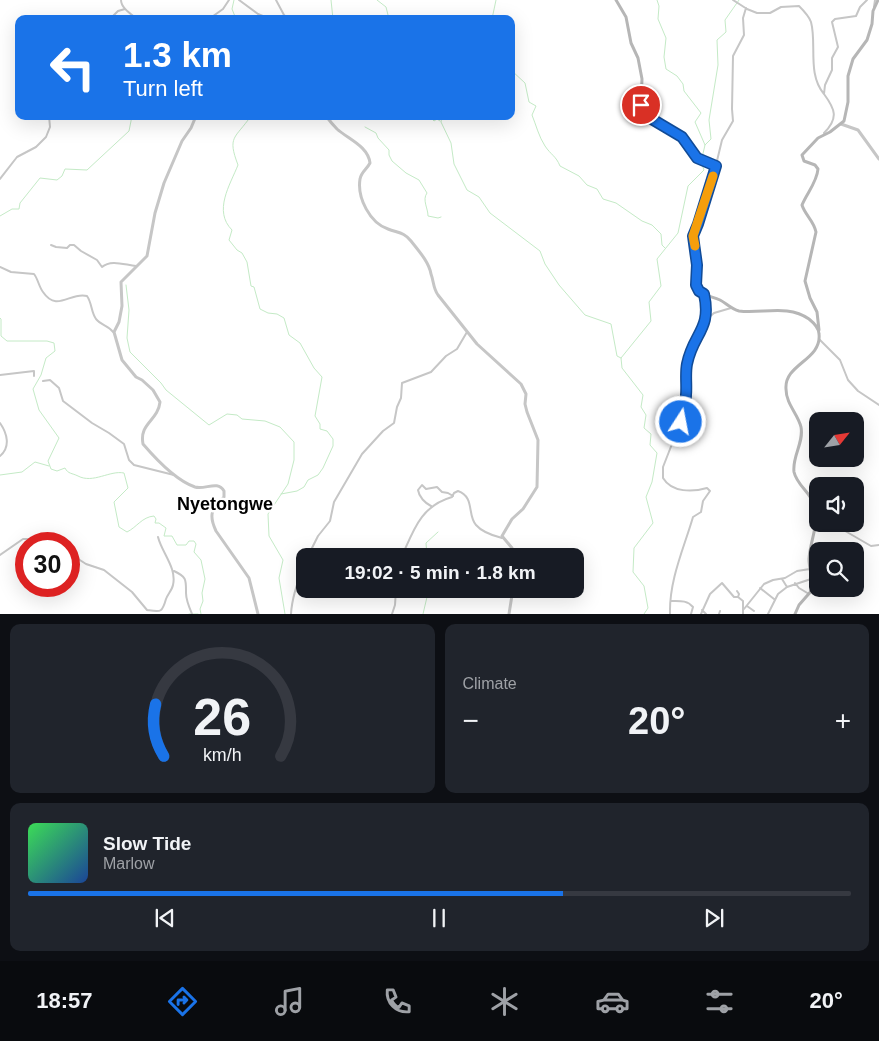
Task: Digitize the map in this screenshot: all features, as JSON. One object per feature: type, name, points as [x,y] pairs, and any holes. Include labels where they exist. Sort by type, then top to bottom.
[{"type":"main road","points":[[616,0],[626,16],[630,40],[638,58],[642,79],[641,105],[643,112],[655,122],[679,135],[697,158],[716,166],[693,236],[697,265],[696,285],[699,291],[737,310],[774,310],[796,313],[810,319],[819,331]]},
{"type":"main road","points":[[809,496],[796,480],[794,461],[800,441],[801,429],[788,399],[786,385],[790,375],[816,351],[820,339],[817,312],[805,281],[816,232],[815,226],[804,212],[802,205],[810,192],[818,168],[804,161],[802,157],[803,152],[824,134],[830,132],[844,121],[848,102],[848,76],[853,59],[867,40],[877,0]]},
{"type":"main road","points":[[795,614],[799,605],[809,595]]},
{"type":"street","points":[[120,0],[120,3],[132,15]]},
{"type":"street","points":[[215,15],[223,9],[229,0]]},
{"type":"street","points":[[239,0],[260,15]]},
{"type":"street","points":[[276,0],[284,15]]},
{"type":"street","points":[[733,0],[754,12],[767,13],[781,7],[797,5],[811,22],[812,58],[818,86],[832,105],[834,114],[831,127],[824,134]]},
{"type":"street","points":[[824,94],[825,85],[832,70],[832,58],[838,47],[832,22],[835,19],[856,16],[860,7],[867,0]]},
{"type":"street","points":[[716,166],[722,140],[733,121],[733,56],[744,35],[743,18],[746,8]]},
{"type":"street","points":[[114,15],[118,10],[125,9]]},
{"type":"street","points":[[0,179],[17,157],[36,147],[46,137],[50,127],[49,120]]},
{"type":"street","points":[[114,332],[119,322],[122,306],[121,282],[148,254],[155,213],[164,183],[182,141],[194,120]]},
{"type":"street","points":[[329,120],[338,130],[354,141],[369,158],[370,163],[363,172],[360,181],[362,200],[372,218],[384,227],[403,233],[411,241],[429,267],[434,288],[467,332],[477,344],[521,384],[526,394],[527,412],[538,440],[536,491],[523,509],[512,519],[502,538]]},
{"type":"street","points":[[841,124],[858,130],[879,160]]},
{"type":"street","points":[[51,245],[67,248],[70,245],[74,245],[97,260],[102,267],[108,262],[136,266]]},
{"type":"street","points":[[0,266],[12,272],[34,274],[42,291],[51,299],[64,302],[77,295],[87,296],[97,320],[114,332],[122,360],[136,377],[153,390],[160,402],[157,413],[143,429],[143,444],[174,475]]},
{"type":"street","points":[[670,614],[672,583],[678,560],[690,531],[692,518],[701,512],[703,501],[710,491],[707,488],[692,491],[678,488],[667,483],[663,478],[663,468],[680,422],[686,396],[688,362],[706,320],[707,313],[704,294]]},
{"type":"street","points":[[706,320],[714,314],[731,308]]},
{"type":"street","points":[[312,548],[318,536],[330,521],[334,502],[362,454],[383,431],[394,423],[401,398],[402,383],[435,369],[446,356],[457,349],[467,332]]},
{"type":"street","points":[[820,339],[840,360],[848,380],[858,391],[879,405]]},
{"type":"street","points":[[0,375],[34,371],[34,376]]},
{"type":"street","points":[[43,381],[50,380],[59,388],[62,399],[67,404],[124,444],[129,460],[134,465],[174,475],[194,486],[217,485],[223,488],[225,495],[214,506],[212,523],[249,578],[258,614]]},
{"type":"street","points":[[0,423],[8,439],[5,451],[0,456]]},
{"type":"street","points":[[431,506],[418,493],[422,485],[426,489],[437,487],[442,492],[453,496]]},
{"type":"street","points":[[406,548],[414,530],[431,506],[453,496],[457,492],[462,493],[470,504],[473,519],[477,526],[502,538],[512,548]]},
{"type":"street","points":[[847,532],[871,546],[879,545]]},
{"type":"street","points":[[158,537],[169,564],[187,582],[186,595],[192,614]]},
{"type":"street","points":[[0,555],[15,544]]},
{"type":"street","points":[[80,560],[104,570],[132,592],[147,610],[152,611],[161,611],[164,608],[167,596],[173,586],[174,571]]},
{"type":"street","points":[[744,609],[760,588],[768,582],[782,579],[796,571],[809,569]]},
{"type":"street","points":[[782,579],[787,587]]},
{"type":"street","points":[[768,614],[775,599],[787,587],[809,580]]},
{"type":"street","points":[[291,614],[296,583]]},
{"type":"street","points":[[706,614],[702,612],[710,594],[722,583],[735,597],[738,597],[743,602],[743,614]]},
{"type":"street","points":[[795,583],[809,593]]},
{"type":"street","points":[[760,588],[775,599]]},
{"type":"street","points":[[737,591],[738,597]]},
{"type":"street","points":[[392,614],[396,605],[396,598]]},
{"type":"street","points":[[509,614],[512,598]]},
{"type":"street","points":[[671,601],[683,600],[691,604],[693,607],[691,614]]},
{"type":"street","points":[[691,604],[694,601]]},
{"type":"street","points":[[747,606],[754,611]]},
{"type":"waterway","points":[[234,0],[232,9],[234,15]]},
{"type":"waterway","points":[[331,0],[333,15]]},
{"type":"waterway","points":[[377,0],[386,7],[388,15]]},
{"type":"waterway","points":[[493,15],[496,0]]},
{"type":"waterway","points":[[644,614],[648,608],[644,586],[633,572],[634,548],[653,523],[646,497],[652,482],[657,453],[650,445],[651,434],[644,428],[646,415],[641,407],[643,395],[622,368],[621,358],[651,321],[649,302],[661,286],[657,259],[678,233],[688,186],[704,170],[701,162],[705,145],[695,122],[701,113],[684,91],[683,84],[677,76],[666,69],[664,57],[666,38],[658,19],[659,6],[657,0]]},
{"type":"waterway","points":[[705,145],[711,139],[709,120],[718,65],[717,40],[726,32],[725,20],[739,0]]},
{"type":"waterway","points":[[515,74],[525,83],[529,102],[536,106],[532,115],[539,135],[560,166],[579,176],[587,185],[597,189],[603,199],[616,203],[642,221],[652,225],[661,234],[662,245],[665,248]]},
{"type":"waterway","points":[[0,216],[12,209],[19,209],[20,203],[40,178],[57,180],[62,176],[65,169],[87,170],[129,131],[131,120]]},
{"type":"waterway","points":[[248,120],[234,138],[233,148],[238,165],[223,206],[226,223],[232,230],[229,240],[242,253],[247,262],[251,286],[254,287],[260,309],[284,318],[289,335],[300,343],[314,368],[322,377],[315,416],[320,424],[320,429],[327,431],[333,439],[333,446],[318,475],[308,480],[304,487],[297,491],[281,494]]},
{"type":"waterway","points":[[441,120],[451,143],[454,164],[467,190],[479,197],[490,213],[540,251],[545,264],[559,285],[585,315],[611,324],[617,356],[621,358]]},
{"type":"waterway","points":[[365,127],[376,133],[389,150],[392,161],[406,173],[419,180],[427,193],[425,201],[428,216],[441,217]]},
{"type":"waterway","points":[[126,285],[129,310],[127,338],[130,352],[166,390],[209,425],[227,414],[237,415],[242,419],[265,421],[280,427],[294,442],[294,460],[288,484],[268,514],[269,536],[283,560],[279,578],[285,614]]},
{"type":"waterway","points":[[0,318],[1,336],[7,341],[47,341],[54,343],[55,351],[46,358],[41,375],[33,389],[39,410],[59,438],[48,461],[51,469],[57,471],[65,468],[70,473],[84,478],[124,473],[128,488],[114,502],[119,527],[127,532],[146,518],[154,516],[156,519],[155,523],[159,523],[166,528],[164,536],[172,536],[177,545],[186,545],[189,541],[194,541],[196,544],[194,552],[201,560],[205,579],[202,593],[203,601],[200,609],[201,614]]},
{"type":"waterway","points":[[0,475],[22,472],[35,462],[49,466]]},
{"type":"waterway","points":[[426,548],[426,543],[438,532]]},
{"type":"waterway","points":[[423,614],[427,598]]},
{"type":"waterway","points":[[189,614],[198,614]]},
{"type":"slow traffic","points":[[695,246],[693,236],[713,176]]},
{"type":"district","name":"Nyetongwe","points":[[225,504]]},
{"type":"route","points":[[641,105],[645,115],[682,137],[697,158],[716,166],[693,236],[697,265],[696,288],[704,294],[707,313],[704,326],[692,349],[688,362],[686,396],[681,422]]}]
